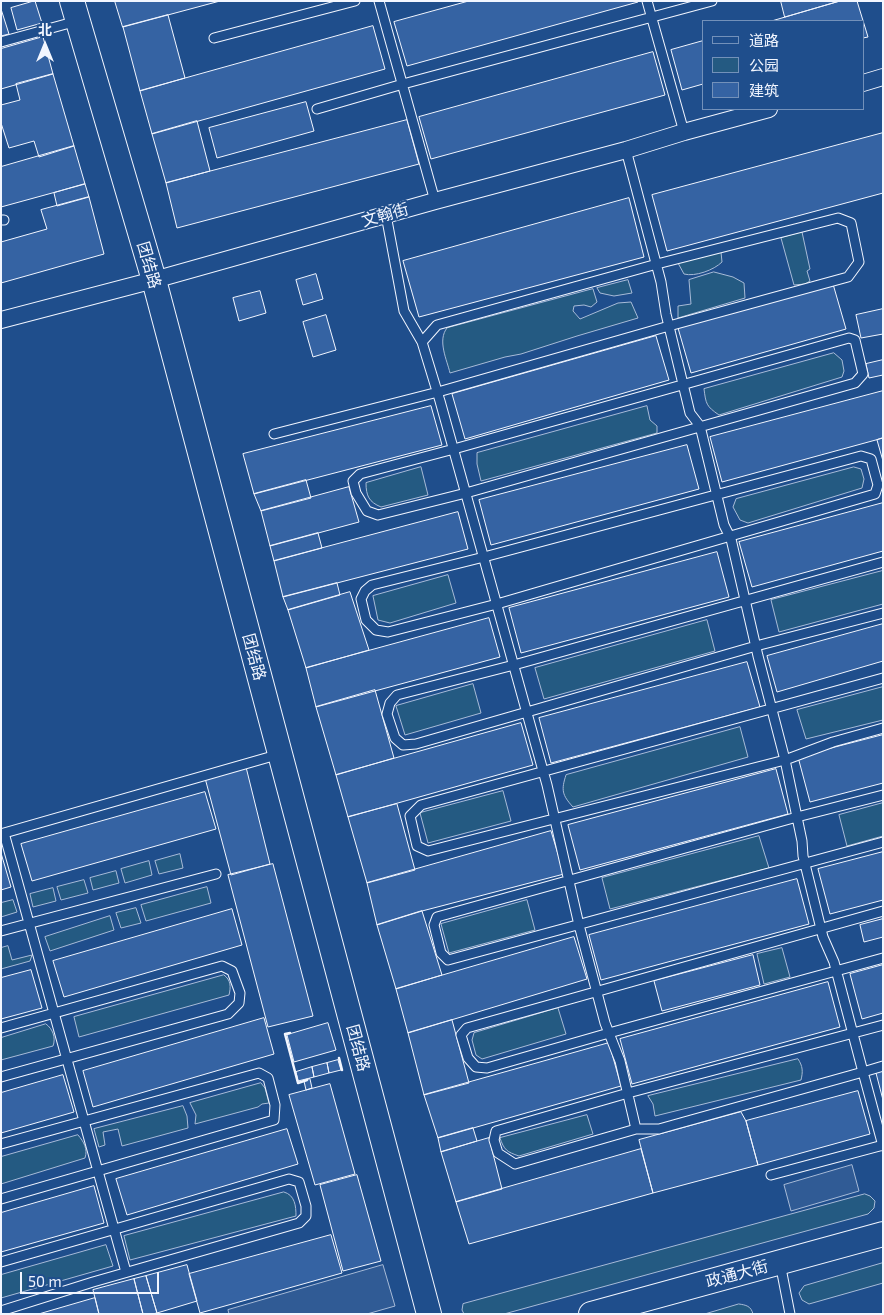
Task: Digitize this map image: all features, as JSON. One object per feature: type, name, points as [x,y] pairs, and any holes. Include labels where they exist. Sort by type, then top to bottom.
[{"type":"street","name":"团结路","points":[[75,11],[154,280],[429,1314]]},
{"type":"street","points":[[864,83],[883,77]]},
{"type":"street","name":"文翰街","points":[[1,320],[154,280],[764,110]]},
{"type":"street","name":"政通大街","points":[[591,1314],[883,1234]]},
{"type":"lane","points":[[214,38],[355,1]]},
{"type":"lane","points":[[379,1],[435,201]]},
{"type":"lane","points":[[647,1],[684,132]]},
{"type":"lane","points":[[317,110],[403,84],[712,1]]},
{"type":"lane","points":[[1,42],[75,11]]},
{"type":"lane","points":[[626,150],[657,264],[668,326],[690,413],[700,426],[724,525],[729,536],[784,760],[805,863],[823,937],[836,970],[883,1146],[771,1175]]},
{"type":"lane","points":[[386,216],[404,311],[422,342],[438,392],[527,712],[555,819],[579,925],[605,1023],[620,1061],[636,1128]]},
{"type":"lane","points":[[274,434],[438,392],[848,277],[859,262],[851,223],[838,218],[657,264],[437,325],[422,342]]},
{"type":"lane","points":[[849,338],[855,340],[863,374],[855,384],[466,493],[378,515],[367,511],[356,493],[353,481],[360,474],[683,384],[849,338]]},
{"type":"lane","points":[[861,456],[871,459],[878,485],[875,494],[497,604],[388,632],[376,630],[366,620],[361,599],[365,591],[372,585],[484,557],[716,494],[861,456]]},
{"type":"lane","points":[[883,562],[514,665],[397,695],[390,703],[387,714],[395,738],[403,745],[416,744],[756,646],[883,613]]},
{"type":"lane","points":[[883,678],[421,805],[410,816],[417,846],[428,851],[784,760],[833,742],[883,728]]},
{"type":"lane","points":[[126,1272],[2,833],[280,754]]},
{"type":"lane","points":[[883,795],[796,817],[437,917],[434,925],[441,953],[448,960],[883,842]]},
{"type":"lane","points":[[1,931],[216,874]]},
{"type":"lane","points":[[883,911],[467,1028],[461,1035],[468,1058],[476,1067],[487,1068],[883,958]]},
{"type":"lane","points":[[1,1028],[222,966],[232,971],[240,993],[239,1003],[228,1014],[1,1077]]},
{"type":"lane","points":[[883,1026],[628,1093],[496,1131],[494,1140],[498,1153],[515,1164],[636,1128],[659,1128],[883,1066]]},
{"type":"lane","points":[[1,1144],[259,1073],[268,1078],[275,1105],[274,1120],[1,1199]]},
{"type":"lane","points":[[1,1262],[289,1179],[299,1182],[306,1206],[306,1216],[299,1224],[126,1272],[1,1311]]},
{"type":"lane","points":[[780,1262],[790,1314]]},
{"type":"green space","points":[[802,232],[810,269],[807,271],[810,281],[805,284],[794,285],[781,238]]},
{"type":"green space","points":[[721,252],[722,262],[714,268],[699,274],[684,274],[678,263]]},
{"type":"green space","points":[[714,272],[733,277],[744,283],[745,298],[678,318],[678,306],[691,304],[689,280]]},
{"type":"green space","points":[[628,280],[632,293],[614,296],[600,293],[597,288]]},
{"type":"green space","points":[[593,289],[597,302],[591,307],[584,305],[574,306],[573,311],[580,319],[618,303],[631,302],[638,318],[521,354],[450,373],[443,344],[444,333],[447,328]]},
{"type":"green space","points":[[834,353],[842,360],[844,371],[842,377],[719,415],[709,407],[706,401],[704,389]]},
{"type":"green space","points":[[647,406],[650,420],[657,426],[657,433],[481,481],[477,464],[477,453]]},
{"type":"green space","points":[[421,467],[428,495],[381,507],[369,498],[366,483]]},
{"type":"green space","points":[[854,467],[861,469],[864,479],[862,488],[748,523],[740,520],[733,507],[736,499]]},
{"type":"green space","points":[[882,571],[883,604],[779,632],[771,600]]},
{"type":"green space","points":[[448,575],[456,603],[390,623],[378,620],[373,596]]},
{"type":"green space","points":[[707,620],[715,651],[544,699],[535,668]]},
{"type":"green space","points":[[473,684],[481,713],[405,735],[396,706]]},
{"type":"green space","points":[[883,687],[883,720],[806,739],[797,710]]},
{"type":"green space","points":[[740,727],[748,757],[573,807],[565,796],[563,785],[566,775]]},
{"type":"green space","points":[[503,791],[511,821],[428,843],[420,813]]},
{"type":"green space","points":[[883,803],[883,836],[847,846],[839,815]]},
{"type":"green space","points":[[759,836],[769,868],[610,909],[602,878]]},
{"type":"green space","points":[[180,854],[183,868],[159,874],[155,861]]},
{"type":"green space","points":[[149,861],[152,875],[125,883],[121,869]]},
{"type":"green space","points":[[116,871],[119,883],[93,890],[90,878]]},
{"type":"green space","points":[[84,880],[88,893],[61,900],[57,887]]},
{"type":"green space","points":[[207,887],[211,903],[146,921],[141,905]]},
{"type":"green space","points":[[53,888],[56,901],[33,907],[30,894]]},
{"type":"green space","points":[[13,900],[17,912],[1,917],[1,903]]},
{"type":"green space","points":[[527,900],[535,930],[449,953],[441,924]]},
{"type":"green space","points":[[136,908],[141,923],[121,928],[116,913]]},
{"type":"green space","points":[[110,916],[114,930],[50,951],[45,937]]},
{"type":"green space","points":[[8,946],[12,960],[32,955],[30,961],[1,969],[1,948]]},
{"type":"green space","points":[[782,948],[790,977],[764,984],[757,954]]},
{"type":"green space","points":[[224,975],[230,984],[229,995],[79,1037],[74,1017]]},
{"type":"green space","points":[[558,1008],[566,1034],[482,1059],[476,1055],[472,1040],[474,1033]]},
{"type":"green space","points":[[46,1024],[53,1034],[53,1046],[1,1060],[1,1038]]},
{"type":"green space","points":[[798,1059],[802,1069],[801,1080],[655,1116],[653,1104],[648,1096]]},
{"type":"green space","points":[[261,1083],[265,1088],[269,1103],[195,1124],[196,1115],[190,1103]]},
{"type":"green space","points":[[183,1106],[187,1116],[188,1128],[122,1146],[118,1129],[103,1132],[105,1145],[99,1147],[94,1129]]},
{"type":"green space","points":[[587,1115],[593,1134],[519,1156],[507,1150],[500,1138]]},
{"type":"green space","points":[[78,1135],[85,1146],[85,1158],[1,1184],[1,1157]]},
{"type":"green space","points":[[284,1192],[293,1198],[296,1216],[130,1260],[124,1236]]},
{"type":"green space","points":[[865,1194],[875,1201],[874,1208],[868,1214],[504,1314],[464,1314],[462,1310],[463,1304]]},
{"type":"green space","points":[[106,1245],[113,1266],[1,1298],[1,1275]]},
{"type":"green space","points":[[883,1263],[883,1283],[809,1304],[802,1300],[799,1293],[804,1286]]},
{"type":"green space","points":[[739,1304],[748,1306],[753,1314],[705,1314]]},
{"type":"shaded area","points":[[852,1165],[859,1191],[791,1211],[784,1185]]},
{"type":"shaded area","points":[[383,1265],[395,1306],[367,1314],[229,1314],[228,1310]]},
{"type":"building","points":[[35,1],[42,23],[17,30],[11,8]]},
{"type":"building","points":[[115,1],[220,1],[123,27]]},
{"type":"building","points":[[469,1],[638,2],[407,66],[394,22]]},
{"type":"building","points":[[781,1],[840,1],[785,17]]},
{"type":"building","points":[[840,1],[857,1],[863,20],[775,20]]},
{"type":"building","points":[[1,9],[9,34],[1,36]]},
{"type":"building","points":[[168,15],[185,78],[140,91],[123,27]]},
{"type":"building","points":[[864,24],[868,37],[864,38]]},
{"type":"building","points":[[373,26],[385,69],[152,134],[140,91]]},
{"type":"building","points":[[43,37],[53,74],[1,89],[1,49]]},
{"type":"building","points":[[702,41],[702,84],[682,90],[671,50]]},
{"type":"building","points":[[653,52],[665,95],[431,159],[419,117]]},
{"type":"building","points":[[53,74],[74,146],[39,157],[34,141],[9,148],[1,123],[1,105],[20,100],[16,84]]},
{"type":"building","points":[[306,102],[314,131],[217,158],[209,128]]},
{"type":"building","points":[[407,120],[419,164],[177,228],[166,183]]},
{"type":"building","points":[[197,121],[210,171],[166,183],[152,134]]},
{"type":"building","points":[[883,133],[883,193],[667,251],[652,195]]},
{"type":"building","points":[[74,146],[85,184],[1,207],[1,167]]},
{"type":"building","points":[[85,184],[89,197],[57,206],[54,193]]},
{"type":"building","points":[[89,197],[104,254],[1,283],[1,242],[47,229],[41,210]]},
{"type":"building","points":[[629,198],[644,257],[419,317],[403,261]]},
{"type":"building","points":[[316,274],[323,299],[303,305],[296,280]]},
{"type":"building","points":[[833,284],[846,329],[691,373],[678,328]]},
{"type":"building","points":[[260,291],[266,313],[239,321],[233,298]]},
{"type":"building","points":[[883,309],[883,334],[861,338],[856,315]]},
{"type":"building","points":[[326,315],[336,350],[313,357],[303,322]]},
{"type":"building","points":[[656,336],[669,380],[465,439],[452,394]]},
{"type":"building","points":[[883,360],[883,375],[869,378],[866,364]]},
{"type":"building","points":[[883,391],[883,438],[722,482],[710,437]]},
{"type":"building","points":[[431,406],[442,445],[254,494],[243,454]]},
{"type":"building","points":[[883,438],[883,461],[877,440]]},
{"type":"building","points":[[687,445],[699,489],[491,545],[479,500]]},
{"type":"building","points":[[306,480],[311,498],[261,511],[254,494]]},
{"type":"building","points":[[349,487],[359,522],[270,546],[261,511]]},
{"type":"building","points":[[883,503],[883,551],[752,587],[739,542]]},
{"type":"building","points":[[458,512],[468,549],[283,597],[274,561]]},
{"type":"building","points":[[318,533],[322,548],[274,561],[270,546]]},
{"type":"building","points":[[717,552],[729,597],[521,653],[509,608]]},
{"type":"building","points":[[337,583],[340,595],[288,610],[283,597]]},
{"type":"building","points":[[350,592],[369,650],[306,668],[288,610]]},
{"type":"building","points":[[489,618],[500,657],[316,707],[306,668]]},
{"type":"building","points":[[883,624],[883,661],[777,692],[767,656]]},
{"type":"building","points":[[747,662],[760,707],[551,763],[539,718]]},
{"type":"building","points":[[375,690],[394,758],[336,775],[316,707]]},
{"type":"building","points":[[521,723],[533,765],[348,817],[336,775]]},
{"type":"building","points":[[883,735],[883,783],[810,802],[798,757]]},
{"type":"building","points":[[246,767],[270,864],[231,875],[205,778]]},
{"type":"building","points":[[776,769],[788,814],[580,870],[568,825]]},
{"type":"building","points":[[205,792],[216,829],[32,881],[21,844]]},
{"type":"building","points":[[397,804],[415,870],[367,883],[348,817]]},
{"type":"building","points":[[551,831],[564,874],[422,911],[377,925],[367,883]]},
{"type":"building","points":[[883,852],[883,900],[830,914],[818,869]]},
{"type":"building","points":[[1,853],[11,887],[1,890]]},
{"type":"building","points":[[273,864],[313,1016],[268,1027],[228,875]]},
{"type":"building","points":[[797,879],[809,924],[601,980],[589,935]]},
{"type":"building","points":[[232,909],[242,945],[64,997],[53,961]]},
{"type":"building","points":[[422,911],[442,975],[396,989],[377,925]]},
{"type":"building","points":[[883,919],[883,937],[864,942],[860,925]]},
{"type":"building","points":[[574,937],[587,979],[408,1033],[396,989]]},
{"type":"building","points":[[753,955],[760,985],[662,1011],[654,981]]},
{"type":"building","points":[[883,965],[883,1013],[862,1019],[850,974]]},
{"type":"building","points":[[31,970],[42,1008],[1,1019],[1,978]]},
{"type":"building","points":[[828,982],[840,1027],[632,1084],[620,1039]]},
{"type":"building","points":[[264,1018],[274,1054],[93,1107],[83,1071]]},
{"type":"building","points":[[452,1020],[469,1083],[424,1095],[408,1033]]},
{"type":"building","points":[[328,1023],[336,1050],[294,1062],[287,1035]]},
{"type":"building","points":[[609,1043],[621,1086],[438,1138],[424,1095]]},
{"type":"building","points":[[338,1060],[341,1070],[329,1073],[327,1063]]},
{"type":"building","points":[[327,1063],[329,1073],[314,1077],[312,1067]]},
{"type":"building","points":[[312,1067],[314,1077],[298,1081],[296,1072]]},
{"type":"building","points":[[883,1071],[883,1100],[876,1073]]},
{"type":"building","points":[[63,1075],[74,1112],[1,1133],[1,1093]]},
{"type":"building","points":[[310,1079],[312,1088],[306,1090],[304,1081]]},
{"type":"building","points":[[330,1084],[355,1174],[315,1185],[289,1095]]},
{"type":"building","points":[[858,1091],[870,1134],[758,1165],[746,1121]]},
{"type":"building","points":[[741,1112],[746,1121],[758,1165],[653,1193],[639,1140]]},
{"type":"building","points":[[473,1128],[477,1141],[441,1152],[438,1138]]},
{"type":"building","points":[[287,1129],[298,1164],[127,1215],[116,1179]]},
{"type":"building","points":[[489,1138],[502,1189],[456,1202],[441,1152]]},
{"type":"building","points":[[641,1149],[653,1193],[469,1244],[456,1202]]},
{"type":"building","points":[[357,1175],[381,1261],[343,1271],[320,1185]]},
{"type":"building","points":[[94,1186],[104,1223],[1,1252],[1,1213]]},
{"type":"building","points":[[331,1235],[342,1273],[200,1313],[189,1274]]},
{"type":"building","points":[[187,1265],[197,1301],[157,1313],[146,1276]]},
{"type":"building","points":[[146,1276],[157,1313],[143,1314],[134,1279]]},
{"type":"building","points":[[134,1279],[143,1314],[99,1314],[93,1290]]},
{"type":"building","points":[[95,1298],[99,1314],[39,1314]]},
{"type":"wall","points":[[290,1033],[285,1034],[298,1083],[307,1080]]},
{"type":"wall","points":[[339,1058],[342,1070]]}]
